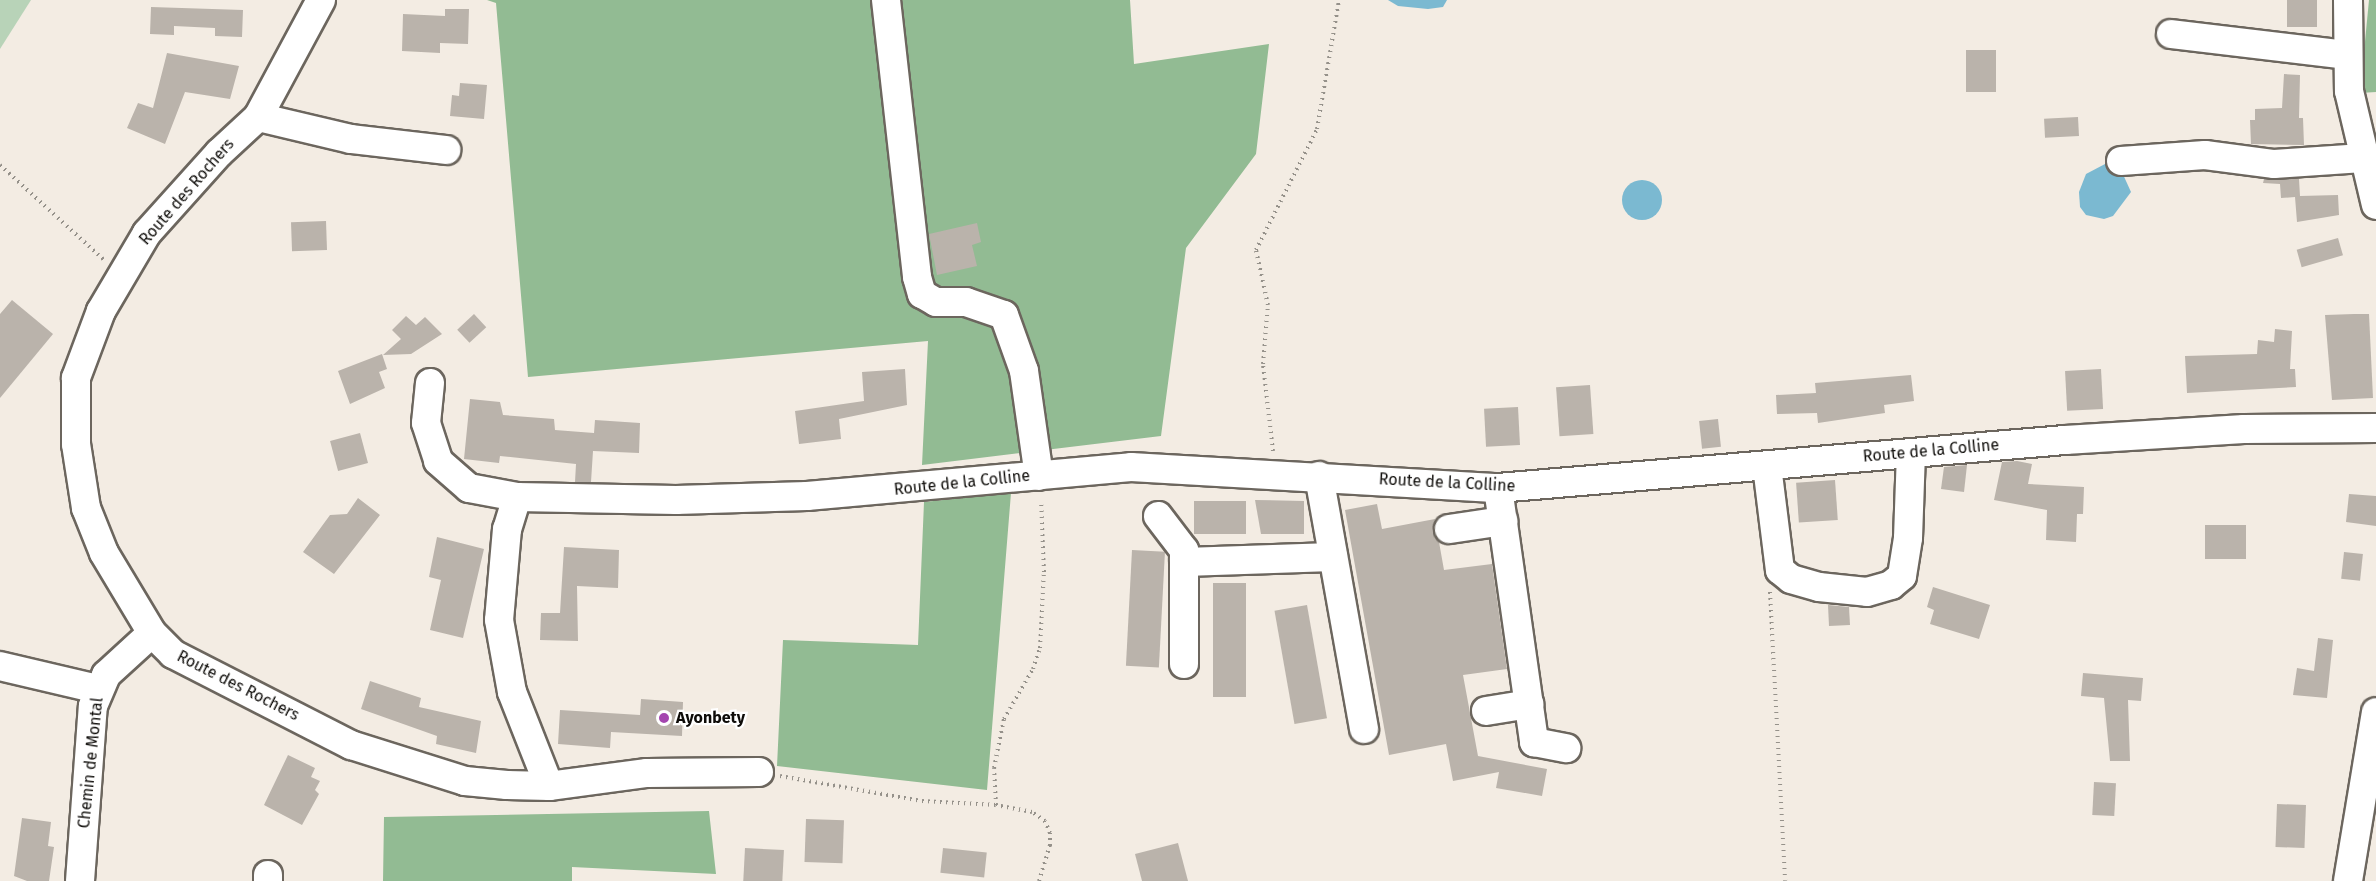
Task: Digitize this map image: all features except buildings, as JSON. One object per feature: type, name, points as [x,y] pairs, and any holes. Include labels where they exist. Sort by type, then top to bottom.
[{"type":"street","name":"Route des Rochers","points":[[321,0],[258,117],[219,153],[147,233],[101,311],[76,378],[76,444],[86,508],[104,553],[152,633],[173,654],[197,669],[351,744],[465,781],[549,786],[647,773],[759,772]]},
{"type":"street","points":[[886,0],[916,277],[922,294],[936,302],[966,302],[1004,315],[1024,371],[1039,476]]},
{"type":"street","points":[[2348,0],[2349,91],[2363,158],[2376,205]]},
{"type":"street","points":[[2171,34],[2347,55]]},
{"type":"street","points":[[258,117],[351,139],[446,150]]},
{"type":"street","points":[[2121,161],[2205,155],[2274,164],[2363,158]]},
{"type":"street","name":"Route de la Colline","points":[[430,383],[426,423],[438,461],[469,488],[517,497],[675,500],[807,496],[1131,467],[1276,473],[1498,488],[1911,453],[2244,429],[2376,428]]},
{"type":"street","points":[[1767,465],[1779,570],[1791,579],[1819,587],[1867,592],[1891,585],[1902,576],[1908,538],[1911,453]]},
{"type":"street","points":[[1319,476],[1364,729]]},
{"type":"street","points":[[1498,488],[1534,741],[1566,748]]},
{"type":"street","points":[[517,497],[506,538],[499,620],[512,692],[549,786]]},
{"type":"street","points":[[1158,516],[1184,550],[1184,664]]},
{"type":"street","points":[[1449,529],[1503,521]]},
{"type":"street","points":[[1184,562],[1333,557]]},
{"type":"street","name":"Chemin de Montal","points":[[80,881],[93,706],[98,689],[119,659],[152,633]]},
{"type":"street","points":[[0,666],[98,689]]},
{"type":"street","points":[[1485,711],[1528,704]]},
{"type":"street","points":[[2348,881],[2376,712]]},
{"type":"path","points":[[1276,473],[1263,364],[1268,305],[1256,250],[1317,129],[1339,0]]},
{"type":"path","points":[[0,165],[122,276]]},
{"type":"path","points":[[996,805],[998,743],[1004,719],[1033,669],[1042,638],[1044,572],[1039,476]]},
{"type":"path","points":[[1769,584],[1785,881]]},
{"type":"path","points":[[759,772],[922,801],[996,805],[1032,812],[1045,821],[1050,846],[1039,881]]},
{"type":"green space","points":[[0,0],[31,0],[0,49]]},
{"type":"green space","points":[[487,0],[1130,0],[1134,64],[1269,44],[1256,154],[1186,248],[1161,436],[922,465],[928,341],[528,377],[496,3]]},
{"type":"green space","points":[[2369,0],[2376,0],[2376,92],[2360,93]]},
{"type":"green space","points":[[1011,493],[987,790],[777,766],[783,640],[918,645],[924,502]]},
{"type":"green space","points":[[709,811],[716,874],[572,867],[572,881],[383,881],[384,817]]},
{"type":"water","points":[[1388,0],[1447,0],[1443,7],[1428,9],[1398,6]]},
{"type":"water","points":[[2105,164],[2121,170],[2131,192],[2113,216],[2104,219],[2086,215],[2080,207],[2079,192],[2086,174]]},
{"type":"water","points":[[1642,180],[1656,186],[1662,200],[1656,214],[1642,220],[1628,214],[1622,200],[1628,186]]},
{"type":"place","name":"Ayonbety","points":[[664,718]]}]
